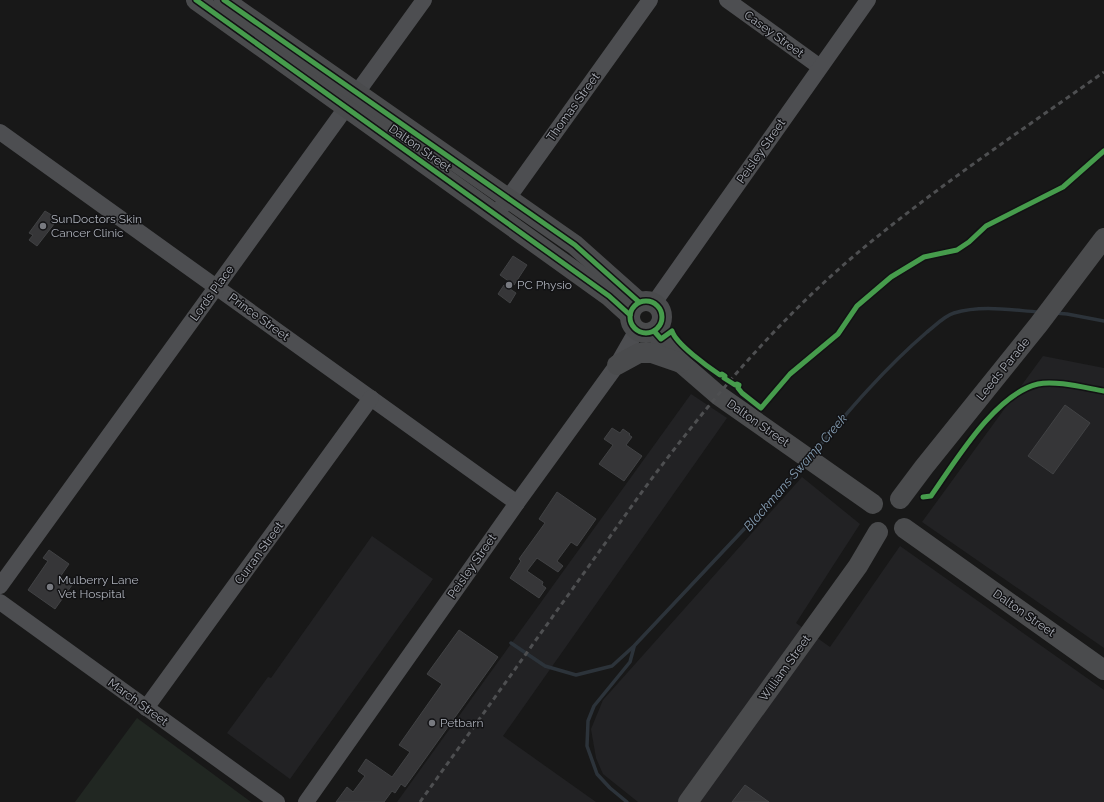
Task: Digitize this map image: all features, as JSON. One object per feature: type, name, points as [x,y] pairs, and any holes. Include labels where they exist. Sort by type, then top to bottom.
[{"type":"main road","name":"Dalton Street","points":[[196,0],[351,101],[508,198],[575,246],[643,316],[681,363],[718,395],[873,504]]},
{"type":"main road","name":"Dalton Street","points":[[224,0],[496,215],[609,296],[643,316]]},
{"type":"main road","name":"Leeds Parade","points":[[900,499],[1039,324],[1104,238]]},
{"type":"main road","points":[[618,365],[639,353],[652,353],[681,363]]},
{"type":"main road","points":[[883,497],[895,497],[900,499],[908,510],[908,516],[904,528],[895,534],[889,535],[878,532],[870,522],[870,509],[873,504],[883,497]]},
{"type":"main road","name":"Dalton Street","points":[[904,528],[1104,670]]},
{"type":"main road","name":"William Street","points":[[688,802],[858,566],[878,532]]},
{"type":"street","name":"Lords Place","points":[[0,586],[424,0]]},
{"type":"street","name":"Thomas Street","points":[[496,215],[650,0]]},
{"type":"street","name":"Casey Street","points":[[727,0],[820,67]]},
{"type":"street","name":"Peisley Street","points":[[306,802],[517,503],[618,365],[643,316],[868,0]]},
{"type":"street","name":"Prince Street","points":[[0,132],[217,286],[517,503]]},
{"type":"street","name":"Curran Street","points":[[146,708],[371,398]]},
{"type":"street","name":"March Street","points":[[0,602],[277,802]]},
{"type":"shaded area","points":[[1043,356],[1104,368],[1104,648],[922,522]]},
{"type":"shaded area","points":[[691,394],[727,418],[503,736],[596,802],[397,802]]},
{"type":"shaded area","points":[[802,477],[860,524],[796,623],[830,647],[900,546],[1104,690],[1104,802],[638,802],[603,774],[596,758],[591,729],[603,700]]},
{"type":"shaded area","points":[[372,536],[433,579],[290,779],[227,733],[268,677],[271,678]]},
{"type":"shaded area","points":[[137,718],[251,802],[75,802]]},
{"type":"building","name":"SunDoctors Skin Cancer Clinic","points":[[45,211],[58,219],[37,246],[29,240],[33,235],[29,233]]},
{"type":"building","name":"PC Physio","points":[[513,256],[527,265],[514,285],[500,275]]},
{"type":"building","points":[[504,285],[516,293],[510,303],[498,294]]},
{"type":"building","points":[[1065,405],[1090,423],[1053,474],[1028,456]]},
{"type":"building","points":[[612,428],[620,433],[623,429],[630,434],[629,435],[632,437],[626,445],[642,456],[624,481],[599,464],[613,445],[604,439]]},
{"type":"building","points":[[557,492],[596,519],[577,546],[571,542],[557,561],[563,566],[558,572],[537,558],[527,571],[543,582],[542,585],[546,588],[539,598],[510,578],[521,561],[519,559],[545,523],[539,519]]},
{"type":"building","name":"Mulberry Lane Vet Hospital","points":[[49,550],[69,564],[60,577],[72,585],[55,609],[28,590],[48,561],[43,558]]},
{"type":"building","points":[[459,630],[498,657],[405,787],[401,784],[395,793],[392,791],[384,802],[336,802],[347,787],[353,792],[365,776],[358,771],[366,759],[392,777],[410,752],[399,745],[442,684],[427,674]]},
{"type":"building","points":[[745,785],[769,802],[732,802]]},
{"type":"waterway","name":"Blackmans Swamp Creek","points":[[813,454],[853,406],[896,360],[947,316],[954,313],[975,309],[1007,309],[1039,312]]},
{"type":"waterway","name":"Blackmans Swamp Creek","points":[[1055,313],[1104,321]]},
{"type":"waterway","name":"Blackmans Swamp Creek","points":[[511,643],[545,666],[576,675],[612,666],[634,646],[805,463]]},
{"type":"waterway","points":[[627,802],[610,788],[597,774],[587,746],[588,721],[594,706],[630,662],[634,647]]},
{"type":"railway","points":[[420,802],[668,457],[745,363],[773,333],[830,277],[890,226],[981,159],[1104,72]]},
{"type":"cycle path","points":[[196,0],[609,296],[630,315]]},
{"type":"cycle path","points":[[224,0],[575,245],[639,302]]},
{"type":"cycle path","points":[[654,331],[661,339],[672,331],[680,342],[693,355],[720,375],[722,374],[725,376],[724,378],[735,385],[739,385],[738,388],[742,393],[761,408],[790,374],[838,334],[857,306],[891,277],[924,257],[957,250],[969,242],[986,226],[1063,187],[1104,151]]},
{"type":"cycle path","points":[[643,301],[649,301],[659,308],[662,317],[661,323],[655,330],[649,333],[643,333],[633,326],[630,320],[630,314],[637,304],[643,301]]},
{"type":"cycle path","points":[[923,497],[931,496],[977,431],[1007,401],[1022,390],[1038,384],[1053,383],[1104,391]]},
{"type":"place","name":"SunDoctors Skin Cancer Clinic","points":[[43,226]]},
{"type":"place","name":"PC Physio","points":[[509,285]]},
{"type":"place","name":"Mulberry Lane Vet Hospital","points":[[50,587]]},
{"type":"place","name":"Petbarn","points":[[432,723]]}]
